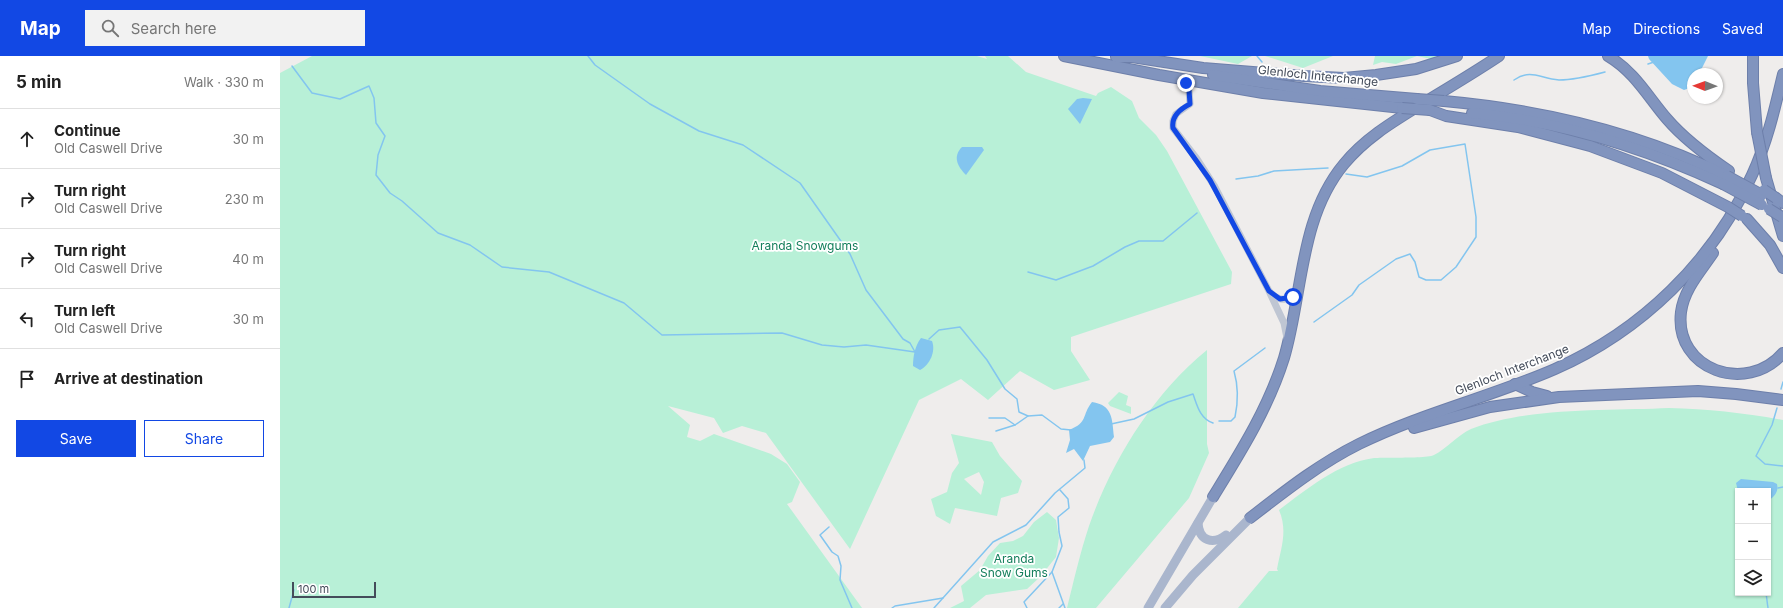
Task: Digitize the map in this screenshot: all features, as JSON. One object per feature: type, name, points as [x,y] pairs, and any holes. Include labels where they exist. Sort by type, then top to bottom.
[{"type":"highway","name":"Glenloch Interchange","points":[[1064,56],[1184,80],[1282,96],[1513,118],[1590,134],[1726,177]]},
{"type":"highway","points":[[1113,57],[1132,57],[1203,68],[1344,78],[1416,69],[1457,56]]},
{"type":"highway","points":[[1213,497],[1237,457],[1269,397],[1288,345],[1314,219],[1326,190],[1342,166],[1377,132],[1500,56]]},
{"type":"highway","points":[[1470,75],[1508,56]]},
{"type":"highway","points":[[1608,56],[1631,72],[1663,114],[1686,139],[1726,177]]},
{"type":"highway","points":[[1753,56],[1753,83],[1757,132],[1766,178],[1783,236]]},
{"type":"highway","name":"Glenloch Interchange","points":[[1113,57],[1293,88],[1510,108],[1592,125],[1662,148],[1726,177],[1764,197],[1783,218]]},
{"type":"highway","name":"Glenloch Interchange","points":[[1250,518],[1307,474],[1332,459],[1386,432],[1554,369],[1608,341],[1633,324],[1679,283],[1704,255],[1730,217],[1752,174],[1773,117],[1783,74]]},
{"type":"highway","points":[[1430,110],[1446,116],[1525,129],[1590,146],[1662,173],[1745,217],[1769,238],[1783,255]]},
{"type":"highway","points":[[1773,117],[1768,141],[1754,179],[1733,220],[1686,294],[1682,307],[1681,320],[1685,340],[1696,357],[1706,365],[1722,373],[1741,374],[1758,371],[1775,361],[1783,352]]},
{"type":"highway","points":[[1764,197],[1780,203]]},
{"type":"highway","points":[[1745,217],[1770,245],[1783,268]]},
{"type":"highway","points":[[1515,384],[1536,394],[1559,397]]},
{"type":"highway","points":[[1307,474],[1376,442],[1426,424],[1490,407],[1559,397],[1698,391],[1783,400]]},
{"type":"main road","points":[[1148,608],[1213,497]]},
{"type":"main road","points":[[1198,523],[1202,534],[1208,540],[1214,541],[1221,539],[1250,518]]},
{"type":"main road","points":[[1165,608],[1193,575],[1250,518]]},
{"type":"street","points":[[1184,80],[1189,90],[1190,104],[1176,114],[1173,121],[1173,128],[1210,180],[1269,291],[1284,323],[1288,345]]},
{"type":"street","points":[[1269,291],[1276,297],[1285,299],[1293,297],[1299,288]]},
{"type":"green space","name":"Aranda Snowgums","points":[[312,56],[977,56],[987,59],[985,56],[1008,56],[1026,72],[1096,96],[1098,93],[1111,87],[1132,101],[1139,118],[1156,135],[1167,151],[1232,272],[1231,284],[1071,337],[1071,351],[1090,380],[1054,390],[1020,371],[988,400],[961,379],[919,400],[850,549],[766,433],[742,426],[723,433],[714,418],[668,406],[690,425],[687,437],[700,441],[714,434],[771,454],[787,464],[800,482],[792,502],[787,504],[862,608],[280,608],[280,73]]},
{"type":"green space","points":[[1200,56],[1252,56],[1238,64]]},
{"type":"green space","points":[[1265,56],[1333,56],[1303,68]]},
{"type":"green space","points":[[1375,56],[1417,56],[1396,64],[1382,62],[1373,65]]},
{"type":"green space","points":[[1417,56],[1442,56],[1431,59]]},
{"type":"green space","points":[[1207,350],[1207,444],[1209,453],[1189,498],[1096,608],[1067,608],[1089,526],[1098,501],[1122,453],[1136,430],[1169,387],[1187,367]]},
{"type":"green space","points":[[1119,392],[1128,396],[1126,405],[1131,407],[1131,414],[1110,406],[1108,403]]},
{"type":"green space","points":[[1669,408],[1712,410],[1783,420],[1783,608],[1238,608],[1269,571],[1278,571],[1277,569],[1283,540],[1283,525],[1279,510],[1336,471],[1348,465],[1374,458],[1434,455],[1471,429],[1493,422],[1542,413]]},
{"type":"green space","points":[[951,434],[992,442],[1000,456],[1022,481],[1018,493],[1001,498],[997,516],[955,508],[950,524],[936,516],[931,499],[947,492],[952,473],[959,463]],"holes":[[[979,472],[984,482],[981,495],[964,479]]]},
{"type":"green space","name":"Aranda Snow Gums","points":[[1047,512],[1056,520],[1059,538],[1056,557],[1040,577],[1027,589],[986,595],[970,608],[950,608],[964,601],[961,586],[980,570],[988,556],[1000,543],[1013,541],[1023,536],[1034,522]]},
{"type":"water","points":[[1648,56],[1708,56],[1702,68],[1687,68],[1687,89],[1684,90],[1672,84]]},
{"type":"water","points":[[1077,99],[1092,99],[1080,124],[1068,109]]},
{"type":"water","points":[[962,147],[982,147],[984,150],[966,175],[957,162],[957,154]]},
{"type":"water","points":[[921,338],[932,341],[933,353],[927,365],[920,370],[913,366],[913,362],[916,348]]},
{"type":"water","points":[[1092,402],[1104,406],[1108,410],[1112,419],[1114,437],[1110,442],[1090,446],[1083,461],[1074,449],[1066,453],[1070,440],[1069,430],[1082,421]]},
{"type":"water","points":[[1741,479],[1773,482],[1777,484],[1777,492],[1771,498],[1771,488],[1737,488],[1736,483]]},
{"type":"waterway","points":[[588,56],[595,65],[650,104],[699,131],[743,145],[800,183],[850,254],[866,290],[903,339],[910,343],[915,352]]},
{"type":"waterway","points":[[1257,56],[1262,62]]},
{"type":"waterway","points":[[1648,64],[1654,62]]},
{"type":"waterway","points":[[292,66],[312,93],[340,99],[369,86],[374,98],[376,123],[385,136],[378,155],[376,175],[390,193],[402,201],[438,233],[470,245],[502,267],[549,272],[624,303],[662,335],[782,333],[822,345],[844,347],[866,345],[915,352]]},
{"type":"waterway","points":[[1514,80],[1531,74],[1552,79],[1565,80],[1582,78],[1605,72]]},
{"type":"waterway","points":[[1314,322],[1352,295],[1359,285],[1396,259],[1410,254],[1415,262],[1419,277],[1426,280],[1441,280],[1456,267],[1476,237],[1476,217],[1465,144],[1430,150],[1402,166],[1367,177],[1346,174]]},
{"type":"waterway","points":[[1236,179],[1258,176],[1274,171],[1328,168]]},
{"type":"waterway","points":[[1028,272],[1056,280],[1093,266],[1125,247],[1139,241],[1163,241],[1197,213]]},
{"type":"waterway","points":[[929,339],[939,330],[960,327],[987,360],[1005,389],[1017,399],[1019,412],[1028,416],[1042,415],[1061,429],[1071,430]]},
{"type":"waterway","points":[[1219,421],[1231,421],[1235,417],[1237,394],[1234,371],[1265,348]]},
{"type":"waterway","points":[[1781,389],[1783,382]]},
{"type":"waterway","points":[[1111,424],[1134,419],[1168,402],[1193,394],[1202,415],[1213,423]]},
{"type":"waterway","points":[[1777,408],[1772,425],[1756,456],[1765,464],[1783,466]]},
{"type":"waterway","points":[[996,431],[1015,425],[1028,416]]},
{"type":"waterway","points":[[989,418],[1005,418],[1015,425]]},
{"type":"waterway","points":[[934,608],[993,542],[1026,525],[1055,493],[1085,468],[1084,460]]},
{"type":"waterway","points":[[1778,488],[1783,487]]},
{"type":"waterway","points":[[1060,490],[1068,499],[1069,508],[1058,517],[1062,546],[1052,572],[1065,608]]},
{"type":"waterway","points":[[829,527],[820,535],[832,552],[838,556],[841,566],[840,580],[852,608]]},
{"type":"waterway","points":[[1027,608],[1024,602],[1052,572]]},
{"type":"waterway","points":[[289,608],[294,590]]},
{"type":"waterway","points":[[1766,596],[1768,608]]},
{"type":"waterway","points":[[892,608],[895,606],[943,598]]},
{"type":"waterway","points":[[1059,608],[1063,604]]},
{"type":"route","points":[[1186,83],[1189,90],[1190,104],[1176,114],[1173,121],[1173,128],[1203,168],[1269,291],[1280,299],[1293,297]]}]
